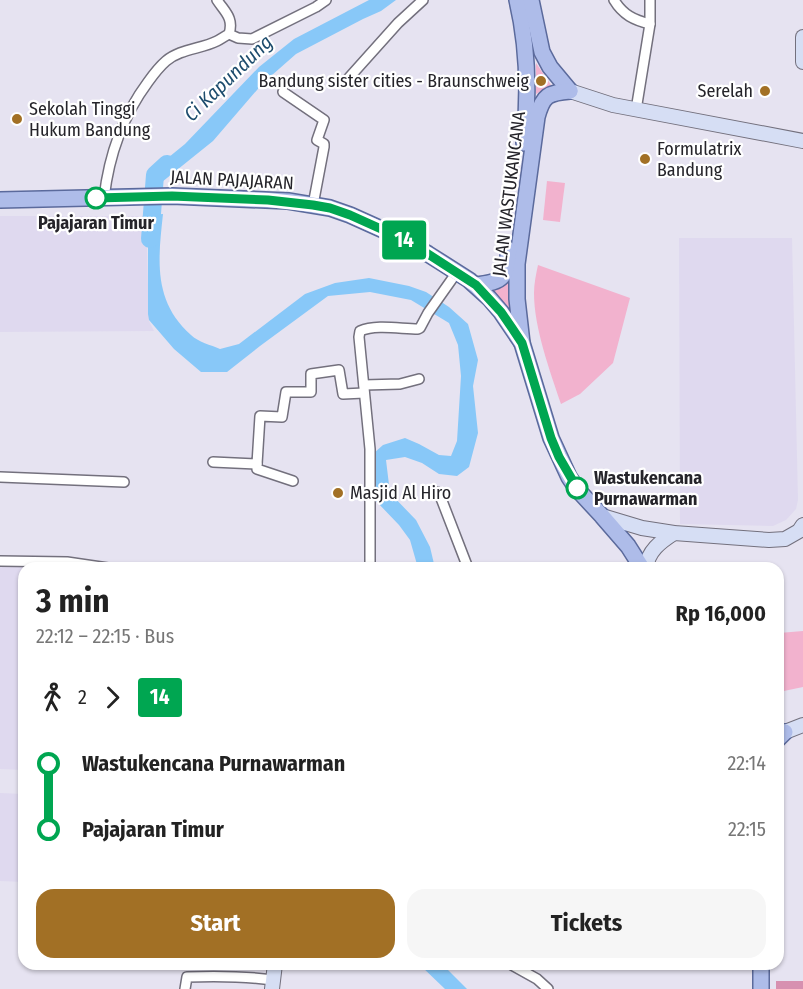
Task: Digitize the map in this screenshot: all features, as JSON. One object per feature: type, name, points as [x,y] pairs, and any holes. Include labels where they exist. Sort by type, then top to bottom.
[{"type":"main road","name":"JALAN WASTUKANCANA","points":[[526,7],[542,52],[550,67],[570,91]]},
{"type":"main road","name":"JALAN WASTUKANCANA","points":[[476,285],[495,283],[503,277],[507,267],[527,106],[526,7]]},
{"type":"main road","name":"JALAN WASTUKANCANA","points":[[570,91],[551,93],[546,96],[537,117],[517,264],[517,300],[522,343],[559,457],[577,489],[640,562]]},
{"type":"main road","name":"JALAN PAJAJARAN","points":[[0,200],[172,196],[278,201],[330,208],[390,233],[476,285],[501,312],[522,343]]},
{"type":"main road","points":[[760,989],[761,970]]},
{"type":"street","points":[[104,198],[110,160],[119,133],[132,107],[153,75],[166,61],[176,55],[216,42],[229,34],[232,25],[217,0]]},
{"type":"street","points":[[229,34],[238,38],[252,39],[326,0]]},
{"type":"street","points":[[346,81],[398,23],[423,0]]},
{"type":"street","points":[[614,0],[628,16],[650,24]]},
{"type":"street","points":[[636,110],[650,24],[651,0]]},
{"type":"street","points":[[803,37],[803,62]]},
{"type":"street","points":[[570,91],[636,110],[803,141]]},
{"type":"street","points":[[283,92],[324,120],[317,140],[324,144],[324,147],[313,205]]},
{"type":"street","points":[[370,562],[370,449],[360,331],[420,328],[457,272]]},
{"type":"street","points":[[293,481],[257,469],[260,416],[282,417],[286,392],[311,392],[311,374],[339,370],[343,394],[419,379]]},
{"type":"street","points":[[213,462],[257,464]]},
{"type":"street","points":[[0,477],[124,482]]},
{"type":"street","points":[[432,493],[439,493],[466,562]]},
{"type":"street","points":[[602,516],[642,528],[674,533],[769,540],[785,538],[799,531],[803,525]]},
{"type":"street","points":[[646,562],[656,547],[674,533]]},
{"type":"street","points":[[0,561],[67,562]]},
{"type":"street","points":[[784,733],[803,725]]},
{"type":"street","points":[[185,989],[187,977],[253,978],[272,985],[274,970]]},
{"type":"street","points":[[522,970],[548,989]]},
{"type":"shaded area","points":[[536,63],[551,85],[536,94]]},
{"type":"shaded area","points":[[547,181],[565,183],[560,222],[543,220]]},
{"type":"shaded area","points":[[0,216],[146,216],[149,321],[154,331],[0,332]]},
{"type":"shaded area","points":[[679,238],[792,238],[798,500],[796,509],[786,520],[773,526],[680,524]]},
{"type":"shaded area","points":[[538,265],[630,298],[613,363],[580,394],[561,404],[543,349],[537,320],[534,293]]},
{"type":"shaded area","points":[[509,275],[512,317],[484,288]]},
{"type":"shaded area","points":[[0,565],[18,566],[18,770],[0,769]]},
{"type":"shaded area","points":[[803,631],[803,687],[784,691],[784,633]]},
{"type":"shaded area","points":[[0,793],[18,794],[18,882],[0,881]]},
{"type":"shaded area","points":[[776,981],[803,981],[803,989],[776,989]]},
{"type":"water","points":[[369,0],[396,0],[381,11],[296,54],[263,83],[213,141],[162,182],[146,183],[158,166],[185,144],[259,67],[294,39]]},
{"type":"water","points":[[163,214],[160,248],[161,279],[170,308],[179,322],[194,337],[220,349],[239,344],[305,294],[335,283],[369,278],[426,292],[449,307],[468,324],[478,360],[473,386],[478,433],[469,467],[457,476],[439,474],[422,463],[405,457],[386,460],[390,493],[416,520],[430,547],[434,562],[416,562],[410,540],[376,501],[370,474],[374,453],[383,445],[405,438],[439,455],[451,456],[457,441],[461,376],[458,345],[449,323],[411,300],[370,292],[328,296],[227,372],[201,372],[174,349],[149,320],[148,215]]},
{"type":"water","points":[[425,970],[448,970],[467,989],[445,989]]},
{"type":"waterway","name":"Ci Kapundung","points":[[150,239],[155,175],[167,164]]},
{"type":"bus line","name":"14","points":[[96,198],[172,196],[288,201],[313,205],[350,215],[428,254],[476,285],[501,312],[522,343],[551,438],[569,477],[577,488]]},
{"type":"place","name":"Bandung sister cities - Braunschweig","points":[[541,81]]},
{"type":"place","name":"Serelah","points":[[765,91]]},
{"type":"place","name":"Sekolah Tinggi Hukum Bandung","points":[[17,119]]},
{"type":"place","name":"Formulatrix Bandung","points":[[645,159]]},
{"type":"place","name":"Pajajaran Timur","points":[[96,198]]},
{"type":"place","name":"Wastukencana Purnawarman","points":[[577,488]]},
{"type":"place","name":"Masjid Al Hiro","points":[[338,493]]}]
